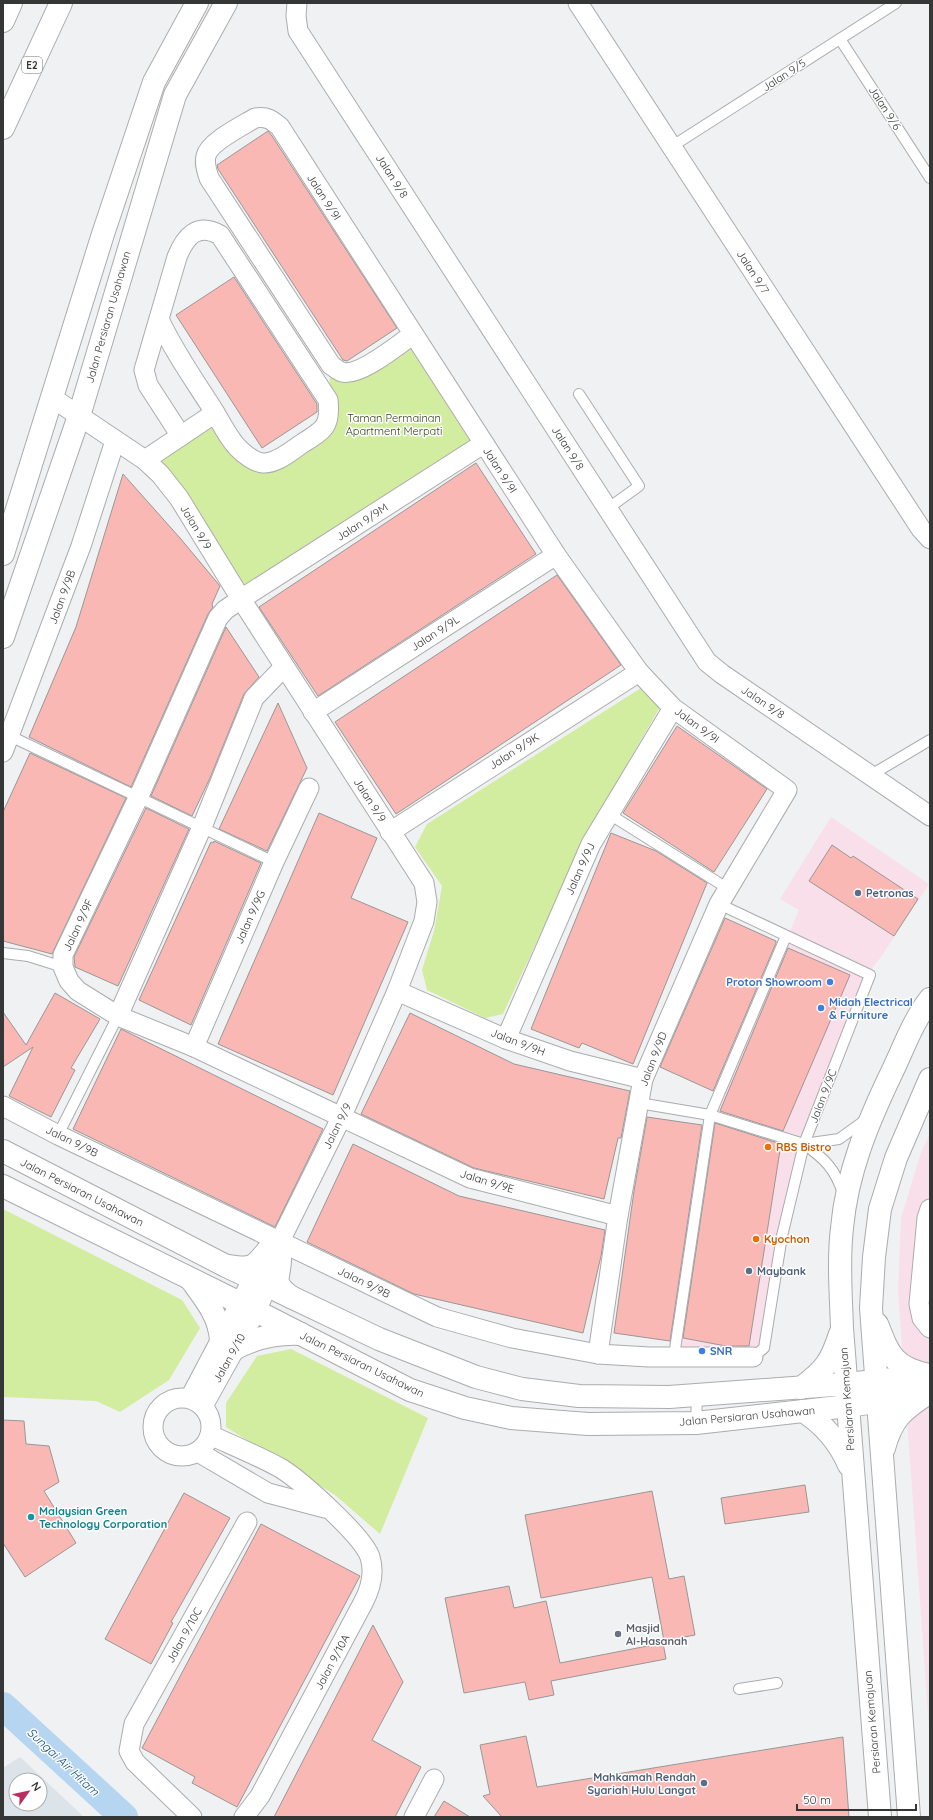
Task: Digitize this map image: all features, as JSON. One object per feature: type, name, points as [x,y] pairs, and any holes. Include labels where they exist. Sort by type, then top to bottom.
[{"type":"main road","points":[[3,22],[11,3]]},
{"type":"main road","name":"E2","points":[[3,128],[61,3]]},
{"type":"main road","points":[[3,554],[103,234],[154,82],[197,3]]},
{"type":"main road","name":"Jalan Persiaran Usahawan","points":[[3,637],[79,416],[175,95],[226,3]]},
{"type":"main road","name":"Persiaran Kemajuan","points":[[880,1817],[842,1328],[840,1264],[842,1228],[846,1201],[856,1156],[872,1114],[918,1014],[930,999]]},
{"type":"main road","points":[[909,1817],[871,1308],[874,1257],[880,1209],[896,1158],[929,1086]]},
{"type":"main road","name":"Jalan Persiaran Usahawan","points":[[3,1151],[260,1283],[379,1339],[476,1377],[522,1389],[579,1396],[697,1396],[846,1384],[878,1392]]},
{"type":"main road","name":"Jalan Persiaran Usahawan","points":[[3,1186],[302,1334],[410,1390],[465,1408],[511,1418],[588,1424],[696,1423],[848,1406],[878,1392]]},
{"type":"main road","points":[[226,1266],[251,1268],[257,1265],[276,1249]]},
{"type":"main road","points":[[276,1249],[278,1285],[280,1289],[291,1297]]},
{"type":"main road","points":[[188,1277],[214,1312],[221,1333],[228,1345],[243,1344],[264,1338],[302,1334]]},
{"type":"main road","points":[[871,1308],[885,1343],[898,1363],[929,1384]]},
{"type":"main road","points":[[801,1388],[824,1370],[836,1346],[842,1328]]},
{"type":"main road","points":[[878,1392],[929,1384]]},
{"type":"main road","points":[[882,1454],[895,1421],[929,1384]]},
{"type":"main road","points":[[803,1411],[816,1419],[838,1444],[853,1474]]},
{"type":"street","name":"Jalan 9/8","points":[[297,3],[296,16],[298,31],[707,662],[722,674],[930,816]]},
{"type":"street","name":"Jalan 9/7","points":[[578,3],[921,529],[930,539]]},
{"type":"street","name":"Jalan 9/9I","points":[[412,335],[366,366],[353,371],[342,372],[331,365],[209,178],[205,166],[206,157],[210,147],[255,118],[264,117],[272,120],[280,128],[412,335],[556,555],[639,672],[673,708],[786,790]]},
{"type":"street","points":[[159,319],[167,336],[236,446],[249,458],[262,463],[276,460],[317,434],[326,426],[329,414],[328,400],[220,235],[212,230],[201,230],[191,235],[182,244],[159,319],[144,370],[145,377],[181,436]]},
{"type":"street","name":"Jalan 9/9","points":[[51,397],[145,460],[160,474],[179,498],[240,599],[424,883],[427,902],[424,921],[397,991],[341,1118],[260,1283]]},
{"type":"street","points":[[145,460],[215,413]]},
{"type":"street","name":"Jalan 9/9B","points":[[6,744],[81,546],[115,440]]},
{"type":"street","name":"Jalan 9/9M","points":[[240,599],[483,444]]},
{"type":"street","name":"Jalan 9/9L","points":[[313,712],[556,555]]},
{"type":"street","name":"Jalan 9/9F","points":[[63,967],[63,955],[139,796],[212,628],[225,610],[240,599]]},
{"type":"street","points":[[118,1016],[202,827],[254,698],[284,667]]},
{"type":"street","name":"Jalan 9/9K","points":[[390,832],[639,672]]},
{"type":"street","name":"Jalan 9/9J","points":[[506,1038],[590,844],[673,708]]},
{"type":"street","name":"Jalan 9/9G","points":[[194,1047],[274,862],[309,788]]},
{"type":"street","name":"Jalan 9/9D","points":[[598,1354],[618,1216],[643,1079],[723,896],[786,790]]},
{"type":"street","points":[[63,967],[69,981],[78,991],[118,1016],[194,1047],[341,1118]]},
{"type":"street","name":"Jalan 9/9H","points":[[397,991],[506,1038],[570,1061],[643,1079]]},
{"type":"street","name":"Jalan 9/9B","points":[[3,1106],[258,1230],[276,1249],[306,1254],[437,1317],[512,1338],[598,1354],[649,1357],[753,1357]]},
{"type":"street","name":"Jalan 9/9E","points":[[341,1118],[470,1178],[618,1216]]},
{"type":"street","points":[[930,1209],[919,1304],[922,1318],[930,1328]]},
{"type":"street","name":"Jalan 9/10","points":[[197,1402],[260,1283]]},
{"type":"street","points":[[178,1397],[197,1402],[211,1421],[210,1435],[206,1444],[198,1452],[186,1456],[176,1456],[167,1452],[160,1447],[154,1438],[152,1429],[153,1420],[157,1410],[166,1401],[178,1397]]},
{"type":"street","name":"Jalan 9/10A","points":[[210,1435],[282,1470],[330,1509],[360,1539],[370,1556],[373,1573],[370,1590],[260,1796],[244,1817]]},
{"type":"street","points":[[198,1452],[268,1493],[330,1509]]},
{"type":"street","name":"Jalan 9/10C","points":[[192,1817],[140,1769],[129,1751],[134,1724],[247,1522]]},
{"type":"street","points":[[414,1817],[434,1779]]},
{"type":"lane","name":"Jalan 9/5","points":[[671,147],[896,3]]},
{"type":"lane","name":"Jalan 9/6","points":[[840,39],[930,178]]},
{"type":"lane","points":[[579,394],[639,486],[607,509]]},
{"type":"lane","points":[[871,775],[930,740]]},
{"type":"lane","points":[[6,744],[139,796],[274,862]]},
{"type":"lane","points":[[609,814],[723,896],[786,936],[710,1115],[674,1356]]},
{"type":"lane","name":"Jalan 9/9C","points":[[753,1357],[764,1348],[782,1236],[804,1144],[870,974],[786,936]]},
{"type":"lane","points":[[3,953],[28,956],[63,967]]},
{"type":"lane","points":[[58,1134],[118,1016]]},
{"type":"lane","points":[[639,1103],[710,1115],[804,1144],[827,1162],[839,1180],[846,1201]]},
{"type":"lane","points":[[804,1144],[839,1139],[857,1128],[872,1114]]},
{"type":"lane","points":[[696,1423],[697,1396]]},
{"type":"lane","points":[[740,1689],[777,1684]]},
{"type":"shaded area","points":[[831,817],[929,884],[881,957],[865,977],[795,1160],[759,1347],[678,1351],[715,1112],[799,910],[780,899]]},
{"type":"shaded area","points":[[930,1134],[930,1742],[898,1290],[901,1218],[921,1153]]},
{"type":"shaded area","points":[[20,1757],[36,1772],[8,1772],[8,1812],[48,1812],[48,1783],[84,1817],[3,1817],[3,1768]]},
{"type":"green space","name":"Taman Permainan Apartment Merpati","points":[[412,335],[483,444],[241,599],[145,460],[215,413],[262,463],[317,434],[328,400],[331,365],[342,372]]},
{"type":"green space","points":[[641,688],[660,707],[589,830],[503,1014],[485,1018],[427,990],[422,970],[434,931],[442,886],[415,847],[427,824]]},
{"type":"green space","points":[[3,1209],[182,1300],[200,1328],[169,1380],[120,1412],[96,1401],[3,1397]]},
{"type":"green space","points":[[291,1349],[428,1418],[380,1534],[335,1495],[226,1427],[226,1403],[257,1356]]},
{"type":"building","points":[[268,131],[397,328],[347,361],[343,360],[218,169],[217,165]]},
{"type":"building","points":[[234,277],[317,404],[317,412],[262,448],[176,315]]},
{"type":"building","points":[[476,463],[536,554],[318,696],[259,607]]},
{"type":"building","points":[[123,474],[220,586],[212,604],[213,607],[208,614],[131,787],[29,737],[76,627]]},
{"type":"building","points":[[557,575],[621,665],[396,814],[335,722]]},
{"type":"building","points":[[226,627],[259,677],[244,694],[210,778],[192,816],[151,796]]},
{"type":"building","points":[[278,703],[307,768],[267,851],[219,829]]},
{"type":"building","points":[[677,726],[767,789],[714,872],[623,813]]},
{"type":"building","points":[[30,753],[126,798],[52,954],[3,941],[3,812]]},
{"type":"building","points":[[146,808],[189,829],[118,986],[75,967],[74,957]]},
{"type":"building","points":[[319,813],[377,838],[351,898],[408,922],[333,1095],[218,1044]]},
{"type":"building","points":[[611,833],[656,851],[707,883],[633,1064],[582,1043],[579,1048],[531,1029]]},
{"type":"building","points":[[214,841],[261,863],[191,1025],[139,1000],[211,842],[213,843]]},
{"type":"building","points":[[832,845],[851,858],[853,856],[918,899],[894,936],[809,881]]},
{"type":"building","points":[[725,918],[776,941],[776,943],[713,1091],[660,1067]]},
{"type":"building","points":[[788,948],[850,975],[783,1131],[720,1111]]},
{"type":"building","points":[[55,993],[100,1019],[71,1068],[75,1070],[51,1117],[9,1096],[33,1047],[3,1067],[3,1012],[26,1045]]},
{"type":"building","points":[[410,1013],[514,1064],[630,1091],[621,1138],[618,1138],[604,1199],[474,1168],[361,1114]]},
{"type":"building","points":[[121,1029],[323,1129],[275,1227],[73,1129]]},
{"type":"building","points":[[647,1117],[702,1125],[670,1341],[614,1333],[634,1191]]},
{"type":"building","points":[[715,1123],[781,1144],[749,1346],[726,1346],[683,1338]]},
{"type":"building","points":[[353,1144],[459,1196],[605,1230],[601,1256],[583,1333],[414,1294],[307,1242]]},
{"type":"building","name":"Malaysian Green Technology Corporation","points":[[3,1420],[24,1421],[26,1444],[49,1446],[59,1482],[44,1491],[76,1543],[25,1577],[3,1543]]},
{"type":"building","points":[[805,1485],[809,1512],[725,1524],[721,1498]]},
{"type":"building","points":[[652,1491],[669,1579],[684,1576],[695,1635],[664,1641],[652,1577],[541,1598],[525,1515]]},
{"type":"building","points":[[184,1493],[230,1518],[171,1622],[173,1623],[151,1664],[105,1639]]},
{"type":"building","points":[[261,1524],[360,1576],[237,1807],[192,1783],[195,1777],[142,1748]]},
{"type":"building","points":[[509,1586],[514,1608],[546,1601],[560,1663],[663,1643],[666,1659],[551,1681],[554,1695],[529,1700],[525,1682],[464,1693],[445,1598]]},
{"type":"building","points":[[373,1625],[403,1682],[372,1740],[421,1767],[395,1817],[274,1817]]},
{"type":"building","name":"Mahkamah Rendah Syariah Hulu Langat","points":[[526,1736],[537,1787],[843,1737],[849,1817],[502,1817],[483,1796],[490,1794],[480,1745]]},
{"type":"building","points":[[444,1801],[470,1817],[434,1817]]},
{"type":"waterway","name":"Sungai Air Hitam","points":[[3,1706],[124,1817]]},
{"type":"place","name":"Petronas","points":[[858,893]]},
{"type":"place","name":"Proton Showroom","points":[[830,982]]},
{"type":"place","name":"Midah Electrical & Furniture","points":[[821,1008]]},
{"type":"place","name":"RBS Bistro","points":[[768,1147]]},
{"type":"place","name":"Kyochon","points":[[756,1239]]},
{"type":"place","name":"Maybank","points":[[749,1271]]},
{"type":"place","name":"SNR","points":[[702,1351]]},
{"type":"place","name":"Malaysian Green Technology Corporation","points":[[31,1517]]},
{"type":"place","name":"Masjid Al-Hasanah","points":[[618,1634]]},
{"type":"place","name":"Mahkamah Rendah Syariah Hulu Langat","points":[[704,1783]]}]
